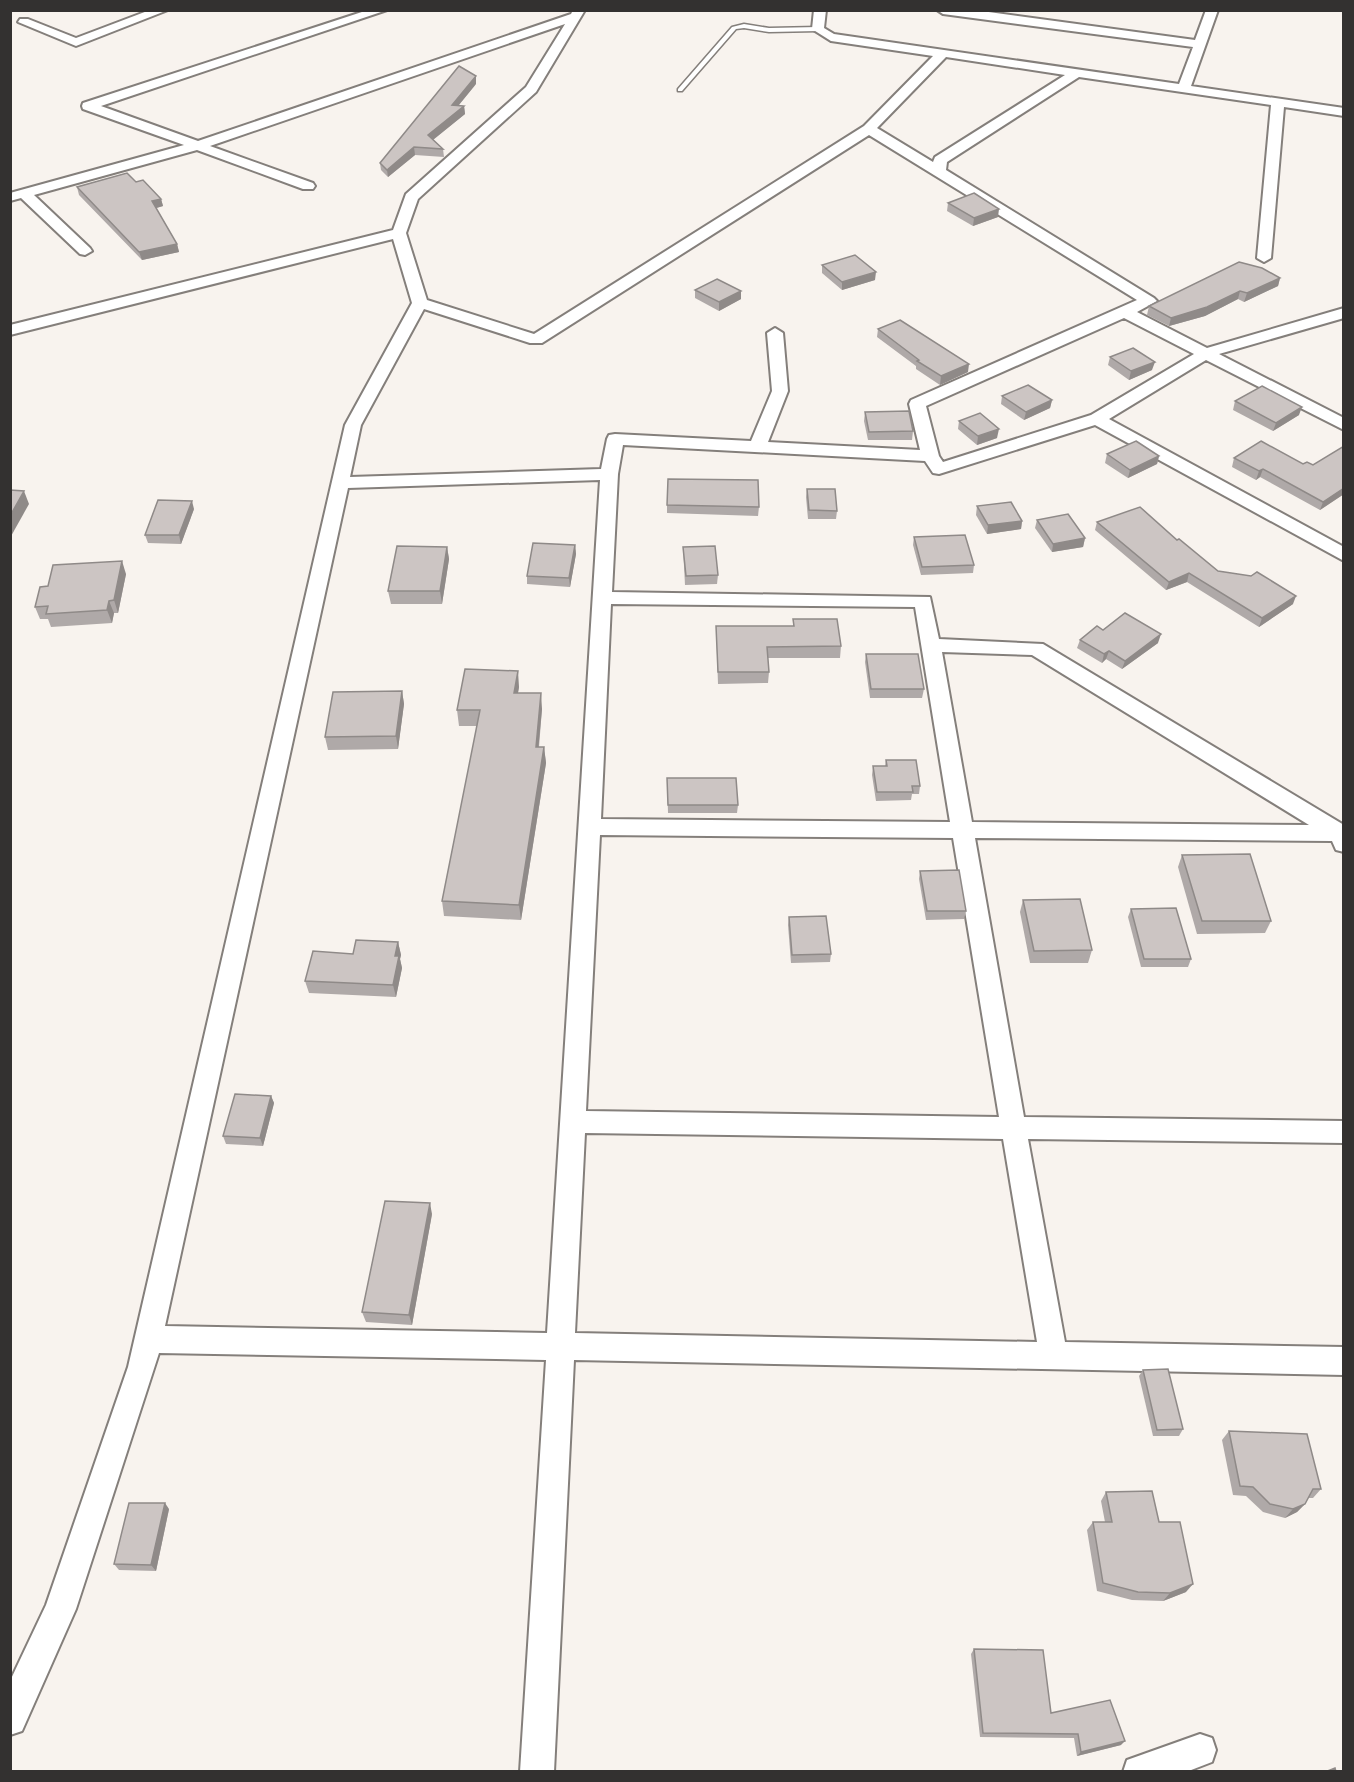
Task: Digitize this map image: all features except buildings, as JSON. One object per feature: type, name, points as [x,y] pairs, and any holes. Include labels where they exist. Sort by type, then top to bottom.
[{"type":"street","points":[[24,22],[76,42],[162,10]]},
{"type":"street","points":[[308,186],[88,106],[381,10]]},
{"type":"street","points":[[820,10],[818,29],[831,37],[1344,112]]},
{"type":"street","points":[[943,10],[1200,44]]},
{"type":"street","points":[[1184,89],[1212,10]]},
{"type":"street","points":[[17,195],[197,146],[577,13]]},
{"type":"street","points":[[10,1719],[60,1609],[142,1367],[352,425],[420,303],[399,233],[411,197],[531,89],[577,13]]},
{"type":"street","points":[[420,303],[536,340],[869,129],[943,54]]},
{"type":"street","points":[[939,172],[940,160],[1077,73]]},
{"type":"street","points":[[1264,258],[1278,103]]},
{"type":"street","points":[[869,129],[1149,301],[917,404],[930,456],[939,470],[1097,419],[1206,353],[1344,313]]},
{"type":"street","points":[[17,195],[85,251]]},
{"type":"street","points":[[10,330],[399,233]]},
{"type":"street","points":[[1125,312],[1344,425]]},
{"type":"street","points":[[757,447],[780,391],[775,333]]},
{"type":"street","points":[[1097,419],[1344,555]]},
{"type":"street","points":[[537,1772],[609,474],[615,439],[930,456]]},
{"type":"street","points":[[340,483],[609,474]]},
{"type":"street","points":[[602,598],[923,602],[1053,1356]]},
{"type":"street","points":[[931,645],[1036,649],[1342,837]]},
{"type":"street","points":[[589,827],[964,830],[1342,837]]},
{"type":"street","points":[[572,1122],[1344,1132]]},
{"type":"street","points":[[148,1339],[1344,1361]]},
{"type":"street","points":[[1139,1772],[1200,1750]]},
{"type":"lane","points":[[680,90],[734,28],[744,26],[769,30],[818,29]]}]
